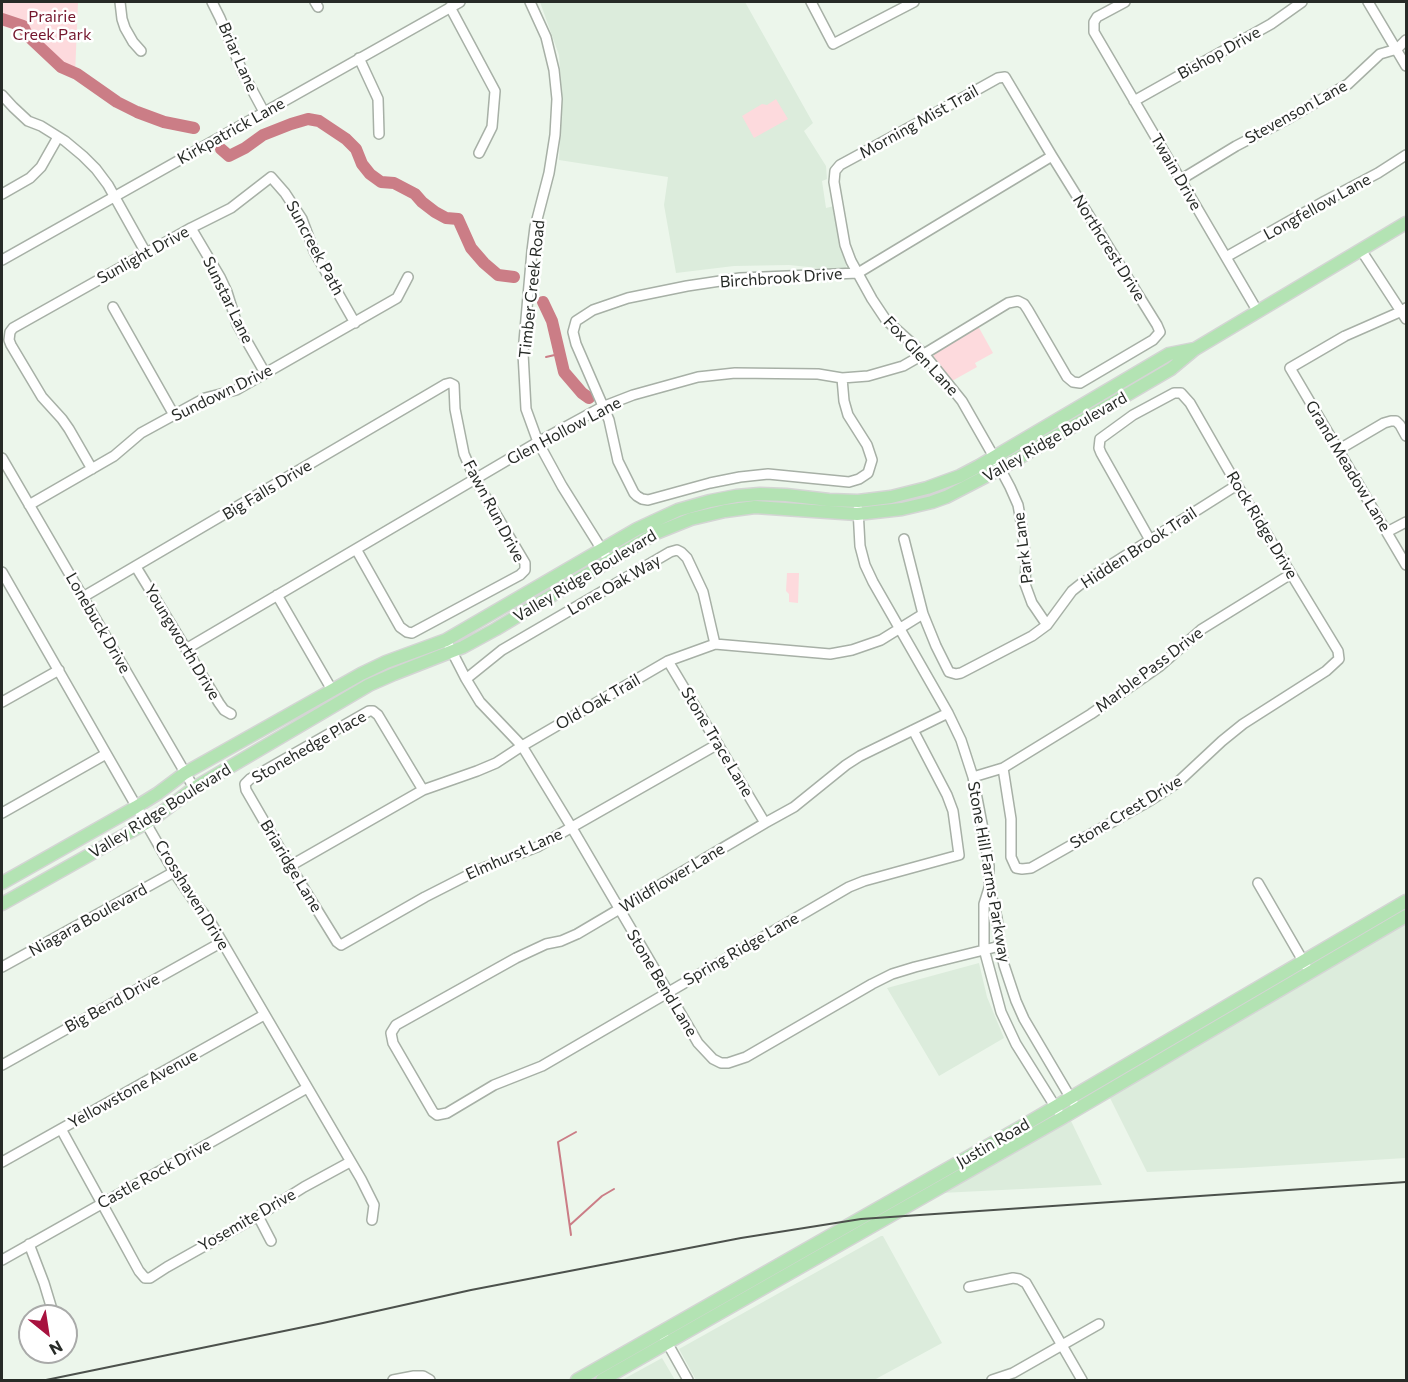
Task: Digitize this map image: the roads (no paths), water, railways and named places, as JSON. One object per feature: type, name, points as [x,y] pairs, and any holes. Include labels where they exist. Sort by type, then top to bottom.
[{"type":"main road","name":"Valley Ridge Boulevard","points":[[2,883],[136,807],[185,773],[361,674],[386,662],[449,646],[496,629],[656,533],[692,519],[755,507],[857,514],[902,509],[932,502],[973,484],[1171,369],[1195,349],[1407,223]]},
{"type":"main road","name":"Valley Ridge Boulevard","points":[[2,903],[158,816],[194,788],[369,686],[449,646],[602,549],[645,525],[678,510],[736,496],[786,495],[858,501],[891,497],[927,488],[960,476],[1169,354],[1195,349]]},
{"type":"main road","name":"Justin Road","points":[[577,1380],[595,1377],[1058,1113],[1307,967],[1407,901]]},
{"type":"main road","name":"Justin Road","points":[[1307,967],[1407,916]]},
{"type":"street","points":[[120,2],[125,28],[141,51]]},
{"type":"street","name":"Briar Lane","points":[[212,2],[243,73],[264,112]]},
{"type":"street","name":"Kirkpatrick Lane","points":[[2,260],[460,2]]},
{"type":"street","name":"Timber Creek Road","points":[[530,2],[546,37],[554,70],[557,99],[555,135],[549,173],[533,239],[523,353],[526,409],[538,442],[562,486],[609,561]]},
{"type":"street","points":[[811,2],[833,44],[914,2]]},
{"type":"street","name":"Twain Drive","points":[[1125,2],[1097,18],[1094,22],[1094,32],[1258,312]]},
{"type":"street","name":"Bishop Drive","points":[[1134,101],[1271,24],[1302,2]]},
{"type":"street","points":[[1368,2],[1407,66]]},
{"type":"street","points":[[450,7],[495,92],[492,127],[479,153]]},
{"type":"street","name":"Stevenson Lane","points":[[1180,180],[1348,84],[1380,54],[1397,49],[1407,40]]},
{"type":"street","points":[[359,58],[378,99],[379,134]]},
{"type":"street","name":"Northcrest Drive","points":[[1005,77],[1160,332],[1153,340],[1080,383],[1073,382],[1067,377],[1052,349]]},
{"type":"street","name":"Morning Mist Trail","points":[[835,171],[840,165],[998,78],[1005,77]]},
{"type":"street","points":[[2,95],[28,121],[58,137],[96,169],[146,253]]},
{"type":"street","points":[[2,194],[30,178],[41,167],[58,137]]},
{"type":"street","name":"Longfellow Lane","points":[[1226,257],[1407,155]]},
{"type":"street","name":"Birchbrook Drive","points":[[842,378],[848,415],[867,445],[872,460],[868,472],[859,478],[849,482],[768,474],[740,477],[648,500],[642,499],[634,493],[618,461],[609,420],[573,332],[576,321],[592,310],[628,298],[740,278],[858,273],[1052,156]]},
{"type":"street","name":"Fox Glen Lane","points":[[835,171],[834,182],[845,245],[872,299],[886,320],[924,354],[962,402],[1000,469]]},
{"type":"street","name":"Sunlight Drive","points":[[92,469],[66,424],[42,397],[12,345],[9,336],[13,328],[190,228],[231,208],[271,177]]},
{"type":"street","name":"Suncreek Path","points":[[271,177],[302,219],[314,251],[355,323]]},
{"type":"street","name":"Sunstar Lane","points":[[190,228],[220,277],[237,324],[265,373]]},
{"type":"street","points":[[1362,250],[1405,313]]},
{"type":"street","name":"Sundown Drive","points":[[29,505],[114,456],[141,433],[205,398],[236,390],[397,298],[408,277]]},
{"type":"street","name":"Glen Hollow Lane","points":[[186,649],[538,442],[602,407],[633,395],[698,377],[735,373],[818,374],[842,378],[868,376],[903,366],[1008,303],[1018,301],[1024,304],[1052,349]]},
{"type":"street","points":[[112,307],[174,415]]},
{"type":"street","name":"Grand Meadow Lane","points":[[1405,313],[1345,336],[1290,368],[1407,565]]},
{"type":"street","name":"Fawn Run Drive","points":[[356,549],[400,627],[412,633],[520,575],[525,570],[525,563],[475,479],[464,454],[455,410],[455,387],[450,383]]},
{"type":"street","name":"Big Falls Drive","points":[[83,597],[450,383]]},
{"type":"street","name":"Rock Ridge Drive","points":[[1150,540],[1101,453],[1100,439],[1133,415],[1174,393],[1181,393],[1190,403],[1338,651],[1339,659]]},
{"type":"street","points":[[1338,450],[1391,421],[1396,421],[1407,436]]},
{"type":"street","name":"Lonebuck Drive","points":[[2,458],[194,788]]},
{"type":"street","name":"Park Lane","points":[[1000,469],[1018,505],[1026,564],[1025,584],[1032,603],[1047,625]]},
{"type":"street","name":"Hidden Brook Trail","points":[[923,614],[949,672],[961,673],[1032,636],[1047,625],[1072,591],[1082,583],[1237,485]]},
{"type":"street","name":"Stone Hill Farms Parkway","points":[[858,501],[860,546],[865,565],[948,713],[961,740],[973,777],[1000,946],[1016,1000],[1024,1019],[1074,1103]]},
{"type":"street","points":[[1387,532],[1407,522]]},
{"type":"street","points":[[904,539],[923,614]]},
{"type":"street","name":"Lone Oak Way","points":[[466,679],[502,650],[677,550],[687,558],[703,592],[715,644]]},
{"type":"street","name":"Youngworth Drive","points":[[136,567],[219,703],[231,714]]},
{"type":"street","name":"Crosshaven Drive","points":[[2,572],[6,589],[59,670],[174,872],[210,921],[350,1162],[374,1205],[372,1220]]},
{"type":"street","name":"Marble Pass Drive","points":[[973,777],[1002,768],[1117,697],[1160,666],[1202,629],[1291,574]]},
{"type":"street","points":[[277,595],[332,690]]},
{"type":"street","name":"Old Oak Trail","points":[[290,866],[423,790],[496,763],[668,661],[715,644],[830,654],[852,650],[881,640],[923,614]]},
{"type":"street","name":"Stone Bend Lane","points":[[449,646],[486,710],[522,746],[698,1043],[713,1059],[721,1063],[728,1063],[746,1057],[892,974],[1000,946]]},
{"type":"street","name":"Stone Crest Drive","points":[[1002,768],[1011,819],[1011,857],[1016,868],[1031,868],[1177,783],[1243,724],[1326,671],[1339,659]]},
{"type":"street","name":"Stone Trace Lane","points":[[668,661],[765,823]]},
{"type":"street","points":[[2,702],[59,670]]},
{"type":"street","name":"Stonehedge Place","points":[[245,784],[339,728],[373,711],[378,715],[423,790]]},
{"type":"street","name":"Wildflower Lane","points":[[436,1115],[393,1043],[391,1033],[396,1025],[516,958],[577,934],[795,807],[860,756],[948,713]]},
{"type":"street","name":"Spring Ridge Lane","points":[[436,1115],[447,1113],[494,1085],[542,1066],[849,887],[959,855],[953,811],[913,730]]},
{"type":"street","name":"Elmhurst Lane","points":[[341,945],[478,870],[537,846],[572,828],[718,744]]},
{"type":"street","points":[[2,813],[106,754]]},
{"type":"street","name":"Briaridge Lane","points":[[245,784],[246,790],[290,866],[341,945]]},
{"type":"street","name":"Niagara Boulevard","points":[[2,968],[174,872]]},
{"type":"street","points":[[1258,883],[1307,967]]},
{"type":"street","points":[[989,886],[984,904],[984,949],[1001,1012],[1016,1044],[1058,1113]]},
{"type":"street","name":"Big Bend Drive","points":[[2,1065],[222,942]]},
{"type":"street","name":"Yellowstone Avenue","points":[[2,1162],[264,1015]]},
{"type":"street","points":[[1009,1029],[1024,1019]]},
{"type":"street","name":"Castle Rock Drive","points":[[2,1260],[307,1088]]},
{"type":"street","points":[[61,1129],[102,1204]]},
{"type":"street","name":"Yosemite Drive","points":[[102,1204],[139,1271],[145,1278],[150,1278],[167,1266],[258,1216],[304,1186],[350,1162]]},
{"type":"street","points":[[258,1216],[272,1241]]},
{"type":"street","points":[[29,1244],[50,1304]]},
{"type":"street","points":[[969,1287],[1013,1278],[1026,1284],[1082,1380]]},
{"type":"street","points":[[992,1380],[1013,1373],[1099,1324]]},
{"type":"street","points":[[664,1338],[688,1380]]},
{"type":"street","points":[[393,1380],[414,1376],[423,1376],[430,1380]]},
{"type":"waterway","points":[[2,19],[23,26],[27,35],[61,67],[77,74],[117,102],[164,122],[194,128]]},
{"type":"waterway","points":[[221,149],[229,156],[263,135],[291,124],[308,119],[319,121],[346,139],[356,149],[362,164],[370,174],[381,182],[394,183],[415,194],[435,212],[446,218],[458,219],[471,248],[484,263],[498,275],[514,277]]},
{"type":"waterway","points":[[543,302],[552,321],[564,372],[589,398]]},
{"type":"waterway","points":[[546,357],[559,354]]},
{"type":"waterway","points":[[571,1235],[558,1142],[576,1132]]},
{"type":"waterway","points":[[570,1225],[602,1196],[614,1189]]},
{"type":"railway","points":[[46,1380],[471,1290],[741,1238],[861,1219],[1406,1182]]},
{"type":"park label","name":"Prairie Creek Park","points":[[52,26]]}]
